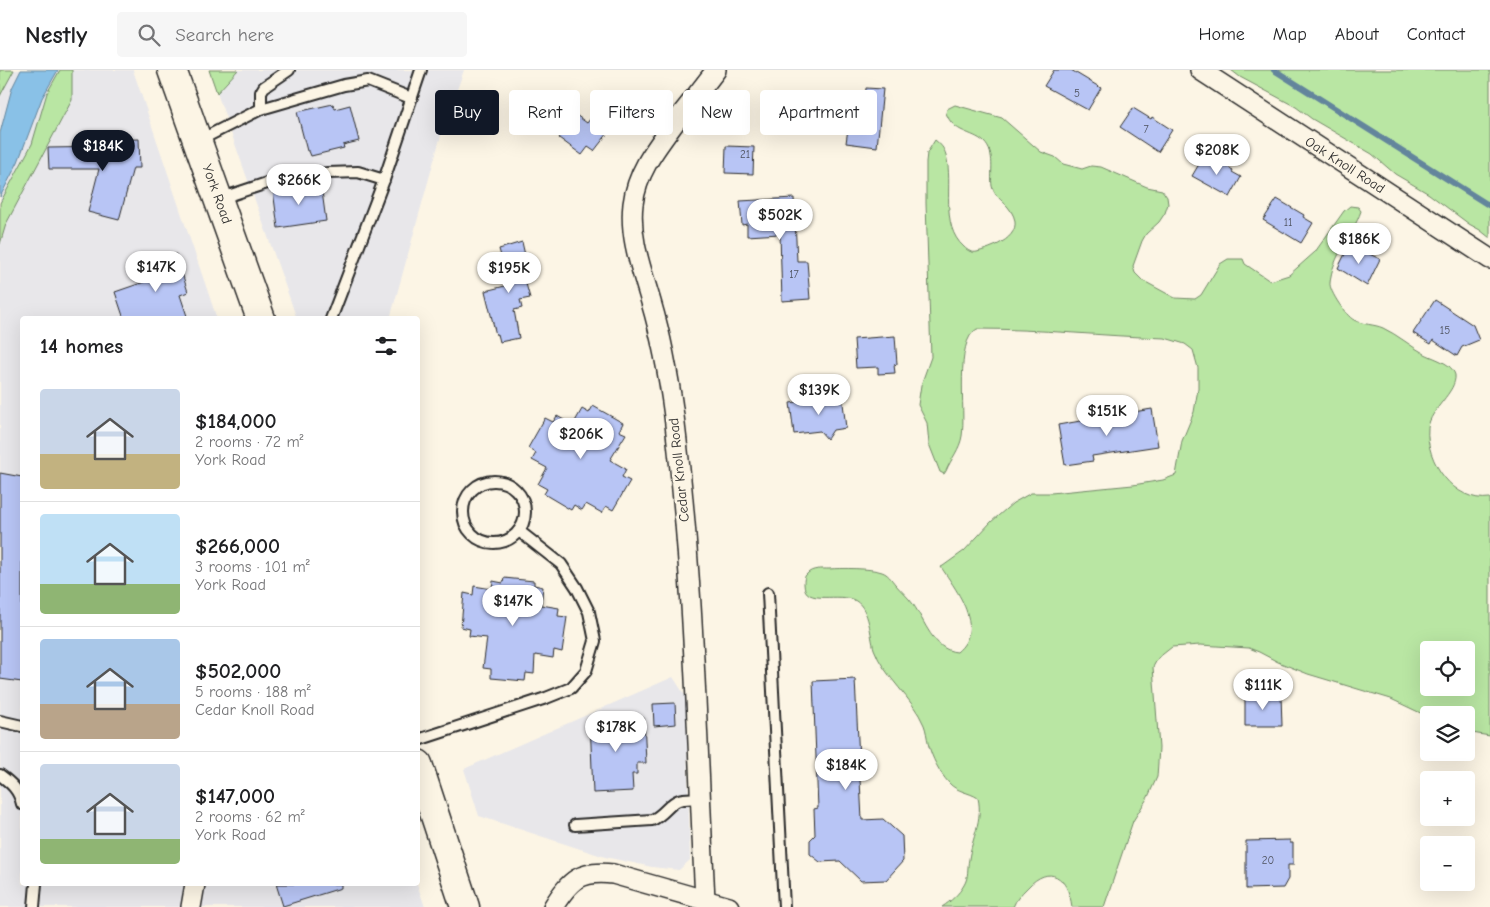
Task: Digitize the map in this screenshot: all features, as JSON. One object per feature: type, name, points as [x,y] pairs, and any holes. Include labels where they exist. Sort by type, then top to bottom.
[{"type":"main road","name":"York Road","points":[[172,70],[260,316]]},
{"type":"main road","points":[[420,770],[465,907]]},
{"type":"street","name":"Cedar Knoll Road","points":[[705,900],[688,564],[676,437],[668,373],[651,303],[638,260],[632,227],[633,204],[638,179],[652,153],[716,70]]},
{"type":"street","name":"Oak Knoll Road","points":[[1200,70],[1490,259]]},
{"type":"street","points":[[553,907],[565,888],[575,879],[584,874],[598,872],[613,874],[729,907]]},
{"type":"street","points":[[191,907],[195,886]]},
{"type":"lane","points":[[260,109],[260,92],[264,87],[289,70]]},
{"type":"lane","points":[[332,316],[384,180],[421,70]]},
{"type":"lane","points":[[197,141],[260,109],[344,84],[374,83],[412,98]]},
{"type":"lane","points":[[218,199],[273,181],[328,173],[358,172],[384,180]]},
{"type":"lane","points":[[492,481],[512,486],[524,502],[526,512],[524,522],[519,531],[511,538],[502,542],[492,543],[482,541],[473,535],[467,527],[464,507],[467,497],[473,489],[482,483],[492,481]]},
{"type":"lane","points":[[420,739],[571,688],[586,671],[595,641],[589,612],[577,588],[561,564],[519,531]]},
{"type":"lane","points":[[768,593],[784,907]]},
{"type":"lane","points":[[0,721],[20,726]]},
{"type":"lane","points":[[0,774],[14,785],[20,794]]},
{"type":"lane","points":[[575,825],[652,820],[661,816],[677,800],[700,798]]},
{"type":"lane","points":[[34,907],[36,886]]},
{"type":"shaded area","points":[[0,70],[133,70],[216,316],[20,316],[20,886],[418,886],[425,907],[0,907]]},
{"type":"shaded area","points":[[238,70],[464,70],[457,90],[435,90],[435,135],[441,135],[391,316],[296,316],[217,93]]},
{"type":"shaded area","points":[[673,677],[686,697],[690,860],[679,870],[652,867],[605,857],[479,816],[464,769]]},
{"type":"green space","points":[[0,70],[14,70],[0,96]]},
{"type":"green space","points":[[60,70],[72,70],[72,100],[6,224],[0,244],[0,203],[32,144],[47,93]]},
{"type":"green space","points":[[209,70],[238,70],[217,93]]},
{"type":"green space","points":[[1231,70],[1490,70],[1490,238],[1429,194],[1395,174],[1372,154]]},
{"type":"green space","points":[[955,105],[1002,118],[1041,152],[1055,157],[1063,164],[1082,169],[1091,166],[1101,167],[1147,187],[1162,190],[1167,197],[1168,204],[1165,213],[1159,222],[1146,234],[1133,266],[1135,273],[1142,280],[1175,298],[1195,299],[1201,295],[1220,264],[1228,259],[1243,259],[1245,264],[1270,281],[1289,275],[1315,252],[1344,211],[1350,206],[1358,207],[1361,211],[1332,273],[1330,287],[1332,292],[1343,309],[1354,320],[1383,328],[1425,354],[1449,366],[1455,375],[1452,388],[1433,414],[1428,428],[1431,454],[1444,477],[1454,487],[1465,494],[1477,498],[1490,498],[1490,736],[1475,734],[1475,706],[1420,706],[1420,713],[1391,699],[1308,674],[1249,648],[1200,645],[1172,647],[1158,658],[1153,667],[1159,748],[1157,777],[1148,797],[1133,821],[1104,907],[1072,907],[1067,888],[1057,877],[1050,875],[1035,880],[1013,907],[942,907],[952,900],[967,879],[970,851],[979,814],[978,798],[952,786],[945,779],[932,754],[925,727],[919,715],[884,669],[874,649],[867,616],[861,605],[849,598],[816,597],[810,595],[806,591],[804,584],[805,576],[809,572],[820,569],[864,569],[884,573],[911,601],[936,640],[949,650],[957,652],[965,642],[969,632],[969,621],[961,598],[941,567],[964,551],[991,522],[1013,503],[1031,493],[1051,493],[1133,485],[1163,480],[1176,475],[1182,441],[1194,412],[1198,389],[1198,368],[1193,350],[1185,344],[1165,338],[977,329],[970,336],[963,362],[963,425],[961,441],[944,474],[940,472],[929,444],[927,423],[918,405],[921,385],[931,357],[926,162],[927,153],[935,140],[942,147],[946,155],[949,179],[949,216],[956,238],[964,247],[975,252],[994,246],[1009,237],[1015,224],[1014,216],[993,189],[992,163],[988,147],[979,138],[958,129],[949,120],[946,113],[947,109]]},
{"type":"water","points":[[21,70],[58,70],[42,98],[18,162],[0,197],[0,133],[12,88]]},
{"type":"building","points":[[1054,70],[1071,70],[1101,88],[1088,110],[1044,86]]},
{"type":"building","points":[[866,88],[883,89],[877,147],[846,143],[847,135],[877,135],[877,90],[866,90]]},
{"type":"building","points":[[333,104],[335,109],[350,105],[359,141],[343,145],[344,148],[311,156],[309,151],[307,151],[297,112]]},
{"type":"building","points":[[1133,108],[1172,130],[1158,152],[1120,127]]},
{"type":"building","points":[[580,118],[587,123],[590,119],[590,135],[606,135],[594,151],[588,147],[582,155],[559,138],[561,135],[580,135]]},
{"type":"building","points":[[139,139],[140,168],[133,168],[119,220],[88,212],[99,169],[49,169],[48,148],[110,147],[110,140]]},
{"type":"building","points":[[726,146],[754,147],[753,174],[725,173]]},
{"type":"building","points":[[1205,154],[1233,170],[1232,172],[1241,177],[1230,197],[1192,176]]},
{"type":"building","points":[[321,184],[326,221],[278,228],[273,190]]},
{"type":"building","points":[[794,198],[797,261],[807,261],[810,299],[782,301],[780,234],[747,236],[747,224],[742,225],[740,201]]},
{"type":"building","points":[[1277,199],[1304,215],[1303,217],[1313,223],[1301,243],[1263,220]]},
{"type":"building","points":[[522,242],[527,264],[521,266],[530,298],[520,300],[522,308],[514,310],[519,338],[500,342],[498,334],[496,335],[485,291],[509,285],[499,249]]},
{"type":"building","points":[[1349,246],[1361,253],[1363,251],[1380,259],[1367,286],[1338,268]]},
{"type":"building","points":[[176,254],[188,292],[180,295],[187,316],[123,316],[115,292],[144,282],[139,266]]},
{"type":"building","points":[[1435,300],[1473,325],[1479,340],[1462,347],[1457,356],[1433,340],[1431,344],[1413,333]]},
{"type":"building","points":[[895,336],[897,364],[894,365],[895,373],[878,374],[878,367],[856,368],[854,339]]},
{"type":"building","points":[[842,395],[846,428],[833,430],[827,439],[820,431],[794,434],[790,403]]},
{"type":"building","points":[[593,406],[623,423],[619,431],[626,434],[610,460],[626,469],[622,477],[630,481],[613,510],[606,506],[602,513],[586,504],[582,510],[574,505],[571,510],[544,494],[547,489],[538,484],[547,468],[532,460],[536,453],[528,448],[545,418],[553,422],[557,416],[573,425],[582,409],[589,413]]},
{"type":"building","points":[[1152,409],[1158,446],[1092,456],[1093,461],[1065,465],[1058,425],[1086,420],[1087,423],[1122,418],[1121,414]]},
{"type":"building","points":[[0,473],[20,477],[20,682],[0,679]]},
{"type":"building","points":[[504,578],[534,581],[534,585],[543,587],[541,605],[559,608],[558,616],[567,617],[562,652],[554,650],[553,658],[535,655],[534,674],[526,673],[525,681],[491,678],[491,669],[483,668],[487,638],[469,636],[470,629],[461,627],[464,593],[473,595],[474,586],[492,589],[493,581],[503,583]]},
{"type":"building","points":[[855,679],[862,820],[883,819],[902,836],[903,861],[886,880],[861,881],[840,861],[820,862],[810,854],[810,840],[815,835],[814,809],[818,808],[813,681]]},
{"type":"building","points":[[1245,695],[1281,695],[1282,726],[1245,726]]},
{"type":"building","points":[[675,703],[676,724],[654,726],[653,704]]},
{"type":"building","points":[[644,718],[646,763],[637,763],[637,774],[632,774],[633,791],[593,793],[590,720]]},
{"type":"building","points":[[1290,840],[1290,843],[1293,843],[1293,865],[1288,865],[1288,879],[1283,888],[1246,889],[1246,841]]},
{"type":"building","points":[[277,886],[341,886],[341,888],[283,906]]},
{"type":"waterway","points":[[1274,70],[1490,206]]}]
